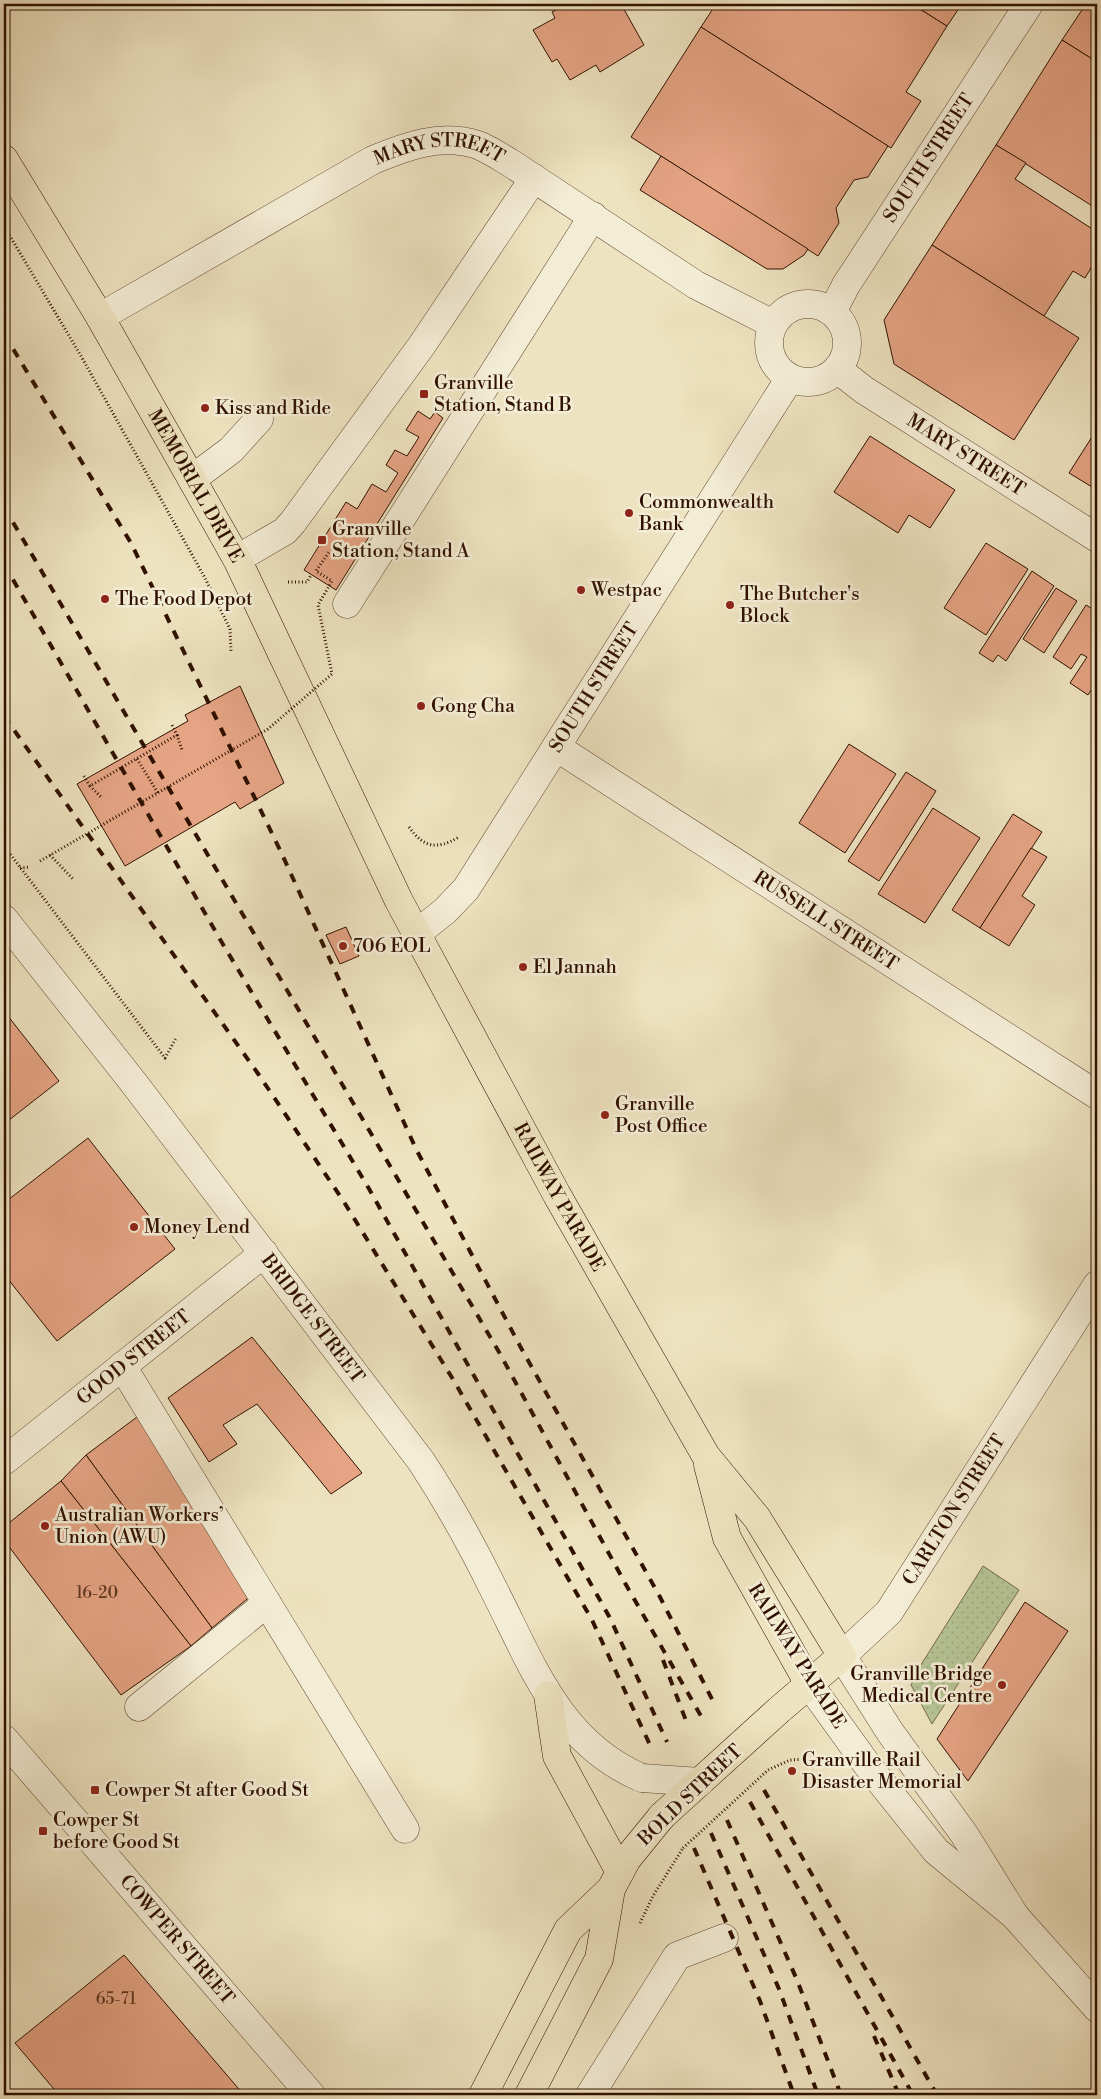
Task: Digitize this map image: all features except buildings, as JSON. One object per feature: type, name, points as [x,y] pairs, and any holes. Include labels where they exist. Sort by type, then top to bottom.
[{"type":"main road","name":"MEMORIAL DRIVE","points":[[4,159],[100,317],[237,560],[416,934]]},
{"type":"main road","name":"RAILWAY PARADE","points":[[416,934],[557,1195],[706,1456],[757,1518],[842,1656]]},
{"type":"main road","name":"RAILWAY PARADE","points":[[706,1456],[727,1538],[810,1684]]},
{"type":"main road","name":"CARLTON STREET","points":[[779,1710],[842,1656]]},
{"type":"main road","points":[[548,1695],[557,1756],[616,1881]]},
{"type":"main road","name":"BOLD STREET","points":[[483,2095],[568,1930],[616,1881],[645,1835],[662,1816],[779,1710]]},
{"type":"main road","name":"BOLD STREET","points":[[529,2095],[598,1958],[616,1881]]},
{"type":"street","name":"SOUTH STREET","points":[[832,312],[846,285],[1029,4]]},
{"type":"street","name":"MARY STREET","points":[[100,317],[353,170],[409,145],[441,140],[478,145],[534,178],[696,285],[773,324]]},
{"type":"street","points":[[237,560],[285,531],[294,522],[422,345],[534,178]]},
{"type":"street","points":[[347,604],[593,216]]},
{"type":"street","points":[[797,305],[821,306],[832,312],[841,321],[847,346],[845,358],[828,378],[815,382],[802,382],[790,378],[774,364],[770,354],[768,344],[773,324],[779,316],[797,305]]},
{"type":"street","name":"MARY STREET","points":[[837,369],[864,390],[1097,538]]},
{"type":"street","name":"SOUTH STREET","points":[[416,934],[445,911],[466,889],[790,378]]},
{"type":"street","points":[[192,479],[231,450],[259,419]]},
{"type":"street","name":"RUSSELL STREET","points":[[556,747],[1097,1095]]},
{"type":"street","name":"BRIDGE STREET","points":[[4,918],[133,1082],[421,1461],[445,1497],[470,1542],[548,1695],[576,1733],[610,1763],[642,1778],[700,1782]]},
{"type":"street","name":"GOOD STREET","points":[[4,1461],[264,1253]]},
{"type":"street","name":"CARLTON STREET","points":[[842,1656],[890,1612],[1097,1285]]},
{"type":"street","points":[[122,1366],[405,1829]]},
{"type":"street","points":[[139,1707],[267,1603]]},
{"type":"street","name":"RAILWAY PARADE","points":[[842,1656],[890,1732],[964,1834],[1015,1916]]},
{"type":"street","name":"RAILWAY PARADE","points":[[810,1684],[868,1766],[936,1851],[1015,1916],[1097,2008]]},
{"type":"street","name":"COWPER STREET","points":[[4,1739],[311,2095]]},
{"type":"street","points":[[590,2095],[678,1956],[724,1938]]},
{"type":"path","points":[[4,226],[81,356],[205,578],[230,629],[230,652]]},
{"type":"path","points":[[40,861],[268,729],[332,674],[318,605],[332,581],[316,571],[329,552]]},
{"type":"path","points":[[288,582],[307,582],[311,575]]},
{"type":"path","points":[[172,725],[182,750]]},
{"type":"path","points":[[90,786],[177,735]]},
{"type":"path","points":[[137,759],[158,793]]},
{"type":"path","points":[[84,776],[90,786],[101,797]]},
{"type":"path","points":[[409,827],[424,843],[436,846],[449,843],[463,832]]},
{"type":"path","points":[[4,846],[165,1058],[176,1038]]},
{"type":"path","points":[[50,856],[73,879]]},
{"type":"path","points":[[20,868],[30,867]]},
{"type":"path","points":[[683,1848],[768,1770],[790,1760],[804,1760],[836,1770]]},
{"type":"green space","points":[[983,1566],[1019,1590],[932,1724],[911,1685],[919,1668]]},
{"type":"railway","points":[[4,334],[131,543],[281,852],[416,1149],[520,1346],[660,1597],[714,1703]]},
{"type":"railway","points":[[4,507],[499,1352],[625,1583],[701,1716]]},
{"type":"railway","points":[[4,564],[221,941],[368,1187],[610,1618],[667,1742]]},
{"type":"railway","points":[[4,716],[259,1075],[344,1202],[454,1381],[592,1620],[650,1745]]},
{"type":"railway","points":[[663,1660],[688,1726]]},
{"type":"railway","points":[[764,1790],[937,2095]]},
{"type":"railway","points":[[750,1802],[913,2095]]},
{"type":"railway","points":[[727,1820],[797,1980],[841,2095]]},
{"type":"railway","points":[[711,1833],[779,1989],[818,2095]]},
{"type":"railway","points":[[694,1848],[760,2001],[794,2095]]},
{"type":"railway","points":[[874,2036],[899,2095]]},
{"type":"place","name":"Granville Station, Stand B","points":[[424,394]]},
{"type":"place","name":"Kiss and Ride","points":[[205,408]]},
{"type":"place","name":"Commonwealth Bank","points":[[629,513]]},
{"type":"place","name":"Granville Station, Stand A","points":[[322,540]]},
{"type":"place","name":"Westpac","points":[[581,590]]},
{"type":"place","name":"The Food Depot","points":[[105,599]]},
{"type":"place","name":"The Butcher's Block","points":[[730,605]]},
{"type":"place","name":"Gong Cha","points":[[421,706]]},
{"type":"place","name":"706 EOL","points":[[343,946]]},
{"type":"place","name":"El Jannah","points":[[523,967]]},
{"type":"place","name":"Granville Post Office","points":[[605,1115]]},
{"type":"place","name":"Money Lend","points":[[134,1227]]},
{"type":"place","name":"Australian Workers’ Union (AWU)","points":[[45,1526]]},
{"type":"place","name":"Granville Bridge Medical Centre","points":[[1002,1685]]},
{"type":"place","name":"Granville Rail Disaster Memorial","points":[[792,1771]]},
{"type":"place","name":"Cowper St after Good St","points":[[95,1790]]},
{"type":"place","name":"Cowper St before Good St","points":[[43,1831]]}]
